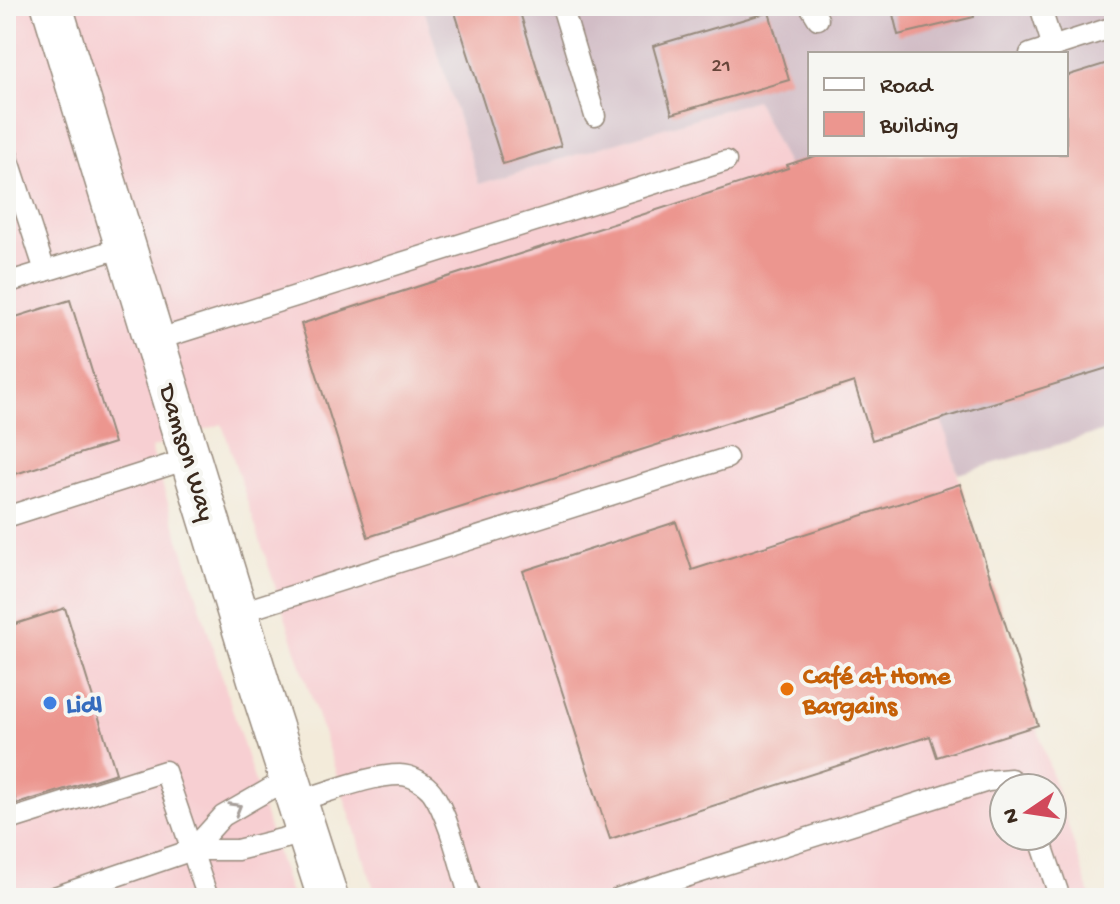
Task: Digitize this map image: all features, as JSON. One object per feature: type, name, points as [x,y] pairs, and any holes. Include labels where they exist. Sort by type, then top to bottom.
[{"type":"street","name":"Damson Way","points":[[52,6],[328,898]]},
{"type":"lane","points":[[1040,6],[1053,47]]},
{"type":"lane","points":[[569,8],[595,116]]},
{"type":"lane","points":[[1037,52],[1114,27]]},
{"type":"lane","points":[[6,151],[45,271]]},
{"type":"lane","points":[[156,340],[726,161]]},
{"type":"lane","points":[[6,283],[127,246]]},
{"type":"lane","points":[[6,517],[191,458]]},
{"type":"lane","points":[[238,613],[727,458]]},
{"type":"lane","points":[[6,821],[165,771],[208,898]]},
{"type":"lane","points":[[192,850],[223,816],[297,804],[380,777],[402,775],[421,781],[432,792],[449,831],[470,898]]},
{"type":"lane","points":[[619,898],[988,781]]},
{"type":"lane","points":[[52,898],[192,850],[237,850],[297,804]]},
{"type":"lane","points":[[1044,852],[1060,898]]},
{"type":"shaded area","points":[[6,6],[423,6],[479,184],[756,100],[787,165],[873,440],[943,419],[960,484],[1051,772],[988,772],[988,852],[1068,852],[1068,825],[1091,898],[377,898],[222,424],[151,448],[291,898],[6,898]]},
{"type":"shaded area","points":[[423,6],[1114,6],[1114,428],[958,474],[942,419],[872,440],[787,165],[756,100],[479,184]]},
{"type":"building","points":[[453,6],[518,6],[561,146],[503,164]]},
{"type":"building","points":[[891,6],[973,6],[974,17],[898,35]]},
{"type":"building","points":[[769,12],[789,80],[672,114],[653,46]]},
{"type":"building","points":[[1114,61],[1114,366],[872,440],[854,382],[368,537],[301,324],[788,168],[787,165],[815,156],[1068,156],[1068,75]]},
{"type":"building","points":[[70,300],[114,443],[6,477],[6,320]]},
{"type":"building","points":[[960,484],[1038,725],[937,757],[930,736],[610,839],[523,571],[676,522],[692,570]]},
{"type":"building","name":"Lidl","points":[[65,608],[116,773],[17,804],[6,772],[6,627]]},
{"type":"place","name":"Café at Home Bargains","points":[[787,689]]},
{"type":"place","name":"Lidl","points":[[50,703]]}]
